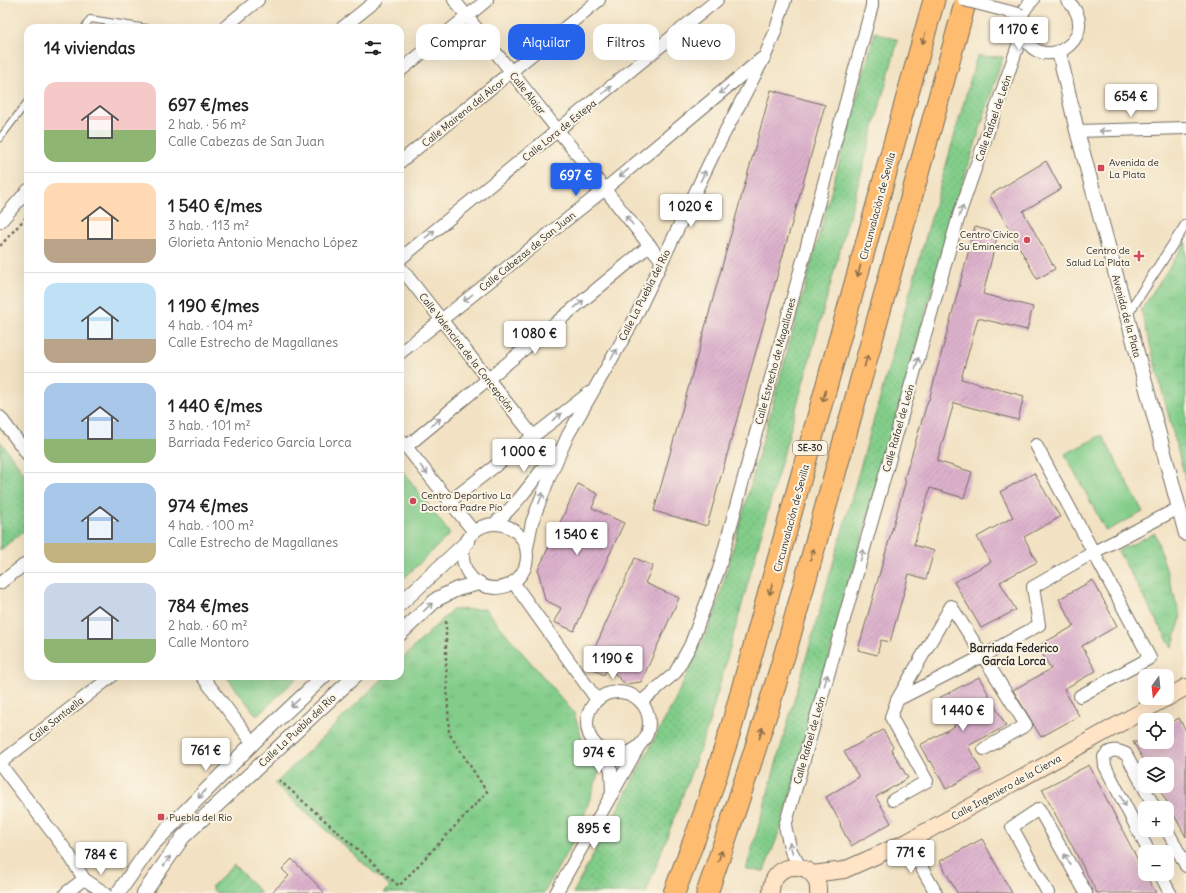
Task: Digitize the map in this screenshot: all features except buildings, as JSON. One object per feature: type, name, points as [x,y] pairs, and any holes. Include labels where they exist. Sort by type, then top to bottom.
[{"type":"highway","name":"Circunvalación de Sevilla","points":[[674,893],[704,814],[734,718],[934,0]]},
{"type":"highway","name":"SE-30","points":[[707,893],[757,746],[786,650],[965,0]]},
{"type":"main road","name":"Calle Ingeniero de la Cierva","points":[[1174,694],[1186,687]]},
{"type":"main road","name":"Calle Ingeniero de la Cierva","points":[[821,893],[844,870],[907,842],[1154,705]]},
{"type":"main road","name":"Calle Ingeniero de la Cierva","points":[[769,891],[774,878],[779,872],[786,868],[793,867],[806,871],[844,870]]},
{"type":"main road","points":[[806,871],[816,880],[818,893]]},
{"type":"street","points":[[229,24],[258,0]]},
{"type":"street","points":[[347,24],[377,0]]},
{"type":"street","name":"Calle Alajar","points":[[454,0],[662,261]]},
{"type":"street","points":[[404,67],[487,0]]},
{"type":"street","name":"Calle Mairena del Alcor","points":[[404,159],[599,0]]},
{"type":"street","name":"Calle Lora de Estepa","points":[[404,256],[717,0]]},
{"type":"street","name":"Calle La Puebla del Rio","points":[[568,435],[634,320],[715,151],[765,56],[786,0]]},
{"type":"street","name":"Calle Estrecho de Magallanes","points":[[641,702],[675,673],[690,646],[719,569],[872,6],[872,0]]},
{"type":"street","points":[[965,0],[1022,15],[1025,7],[1032,0]]},
{"type":"street","points":[[1022,34],[1030,46],[1039,51],[1049,53],[1059,52],[1067,48],[1074,41],[1078,33],[1079,24],[1078,15],[1074,6],[1067,0]]},
{"type":"street","name":"Calle Rafael de León","points":[[806,871],[791,851],[785,826],[960,212],[1022,34],[1020,23],[1022,15]]},
{"type":"street","name":"Avenida de la Plata","points":[[1059,52],[1077,131],[1186,534]]},
{"type":"street","name":"Calle Cabezas de San Juan","points":[[404,350],[605,189],[765,56]]},
{"type":"street","points":[[741,75],[748,87]]},
{"type":"street","points":[[1077,131],[1186,128]]},
{"type":"street","points":[[0,222],[24,195]]},
{"type":"street","points":[[1127,315],[1186,224]]},
{"type":"street","points":[[404,442],[488,379],[650,246]]},
{"type":"street","name":"Calle Valencina de la Concepción","points":[[404,272],[533,436]]},
{"type":"street","points":[[449,502],[594,388]]},
{"type":"street","points":[[0,418],[24,449]]},
{"type":"street","points":[[494,524],[505,515],[531,484],[568,435]]},
{"type":"street","points":[[470,537],[464,551],[464,560],[472,577],[479,583],[496,588],[506,586],[520,576],[525,567],[527,558],[527,548],[532,522],[568,435]]},
{"type":"street","points":[[404,444],[449,502],[470,537]]},
{"type":"street","points":[[1036,445],[1150,658],[1080,696]]},
{"type":"street","points":[[897,700],[984,656],[1038,625],[1033,587],[1094,552],[1179,508]]},
{"type":"street","points":[[404,600],[483,526],[494,524],[505,525],[515,530],[522,538],[527,548]]},
{"type":"street","points":[[0,583],[24,565]]},
{"type":"street","points":[[513,582],[597,700]]},
{"type":"street","points":[[404,630],[437,599],[457,589],[479,583]]},
{"type":"street","points":[[893,800],[927,781],[891,717],[897,700],[952,606],[1026,725],[984,749]]},
{"type":"street","name":"Calle Santaella","points":[[0,763],[107,680]]},
{"type":"street","points":[[205,680],[253,742]]},
{"type":"street","name":"Calle La Puebla del Rio","points":[[118,893],[152,845],[253,742],[320,680]]},
{"type":"street","name":"Calle La Puebla del Rio","points":[[144,893],[183,837],[351,680]]},
{"type":"street","points":[[556,893],[612,796],[639,745],[645,737],[648,728],[649,719],[646,710],[641,702],[633,695],[614,692],[605,694],[597,700],[591,707],[587,726],[595,743],[602,749],[612,753],[622,753],[639,745]]},
{"type":"street","points":[[602,749],[611,770],[612,796]]},
{"type":"street","points":[[1138,830],[1105,766],[1104,757],[1107,752],[1114,750],[1126,754],[1151,801]]},
{"type":"street","points":[[0,763],[68,853],[84,879],[105,893]]},
{"type":"street","points":[[1048,893],[1012,827],[1039,809],[1086,893]]},
{"type":"street","points":[[1171,837],[1186,866]]},
{"type":"street","points":[[907,842],[936,893]]},
{"type":"street","points":[[66,893],[84,879]]},
{"type":"street","points":[[1164,881],[1170,893]]},
{"type":"lane","points":[[87,24],[90,19],[122,24]]},
{"type":"lane","points":[[0,138],[24,106]]},
{"type":"path","points":[[0,246],[24,219]]},
{"type":"path","points":[[279,780],[400,886],[486,792],[449,733],[446,618]]},
{"type":"green space","points":[[875,32],[898,40],[708,727],[646,893],[573,893],[673,704],[715,614]]},
{"type":"green space","points":[[977,56],[1003,57],[955,207],[781,828],[764,871],[746,870]]},
{"type":"green space","points":[[1186,242],[1186,482],[1141,310]]},
{"type":"green space","points":[[1102,435],[1143,512],[1106,531],[1065,454]]},
{"type":"green space","points":[[0,441],[24,473],[24,531],[0,550]]},
{"type":"green space","name":"Centro Deportivo La Doctora Padre Pío","points":[[404,472],[450,534],[404,578]]},
{"type":"green space","points":[[1155,533],[1181,618],[1172,648],[1118,551]]},
{"type":"green space","points":[[485,609],[574,713],[587,754],[599,772],[579,830],[544,893],[384,893],[390,887],[275,784],[381,680],[404,680],[404,657],[452,610]]},
{"type":"green space","points":[[229,680],[295,680],[257,716]]},
{"type":"green space","points":[[234,865],[261,893],[216,893],[211,887]]},
{"type":"place","name":"Avenida de La Plata","points":[[1101,168]]},
{"type":"place","name":"Centro Cívico Su Eminencia","points":[[1027,240]]},
{"type":"place","name":"Centro de Salud La Plata","points":[[1139,256]]},
{"type":"place","name":"Centro Deportivo La Doctora Padre Pío","points":[[413,501]]},
{"type":"place","name":"Puebla del Rio","points":[[161,817]]},
{"type":"district","name":"Barriada Federico García Lorca","points":[[1014,654]]}]
